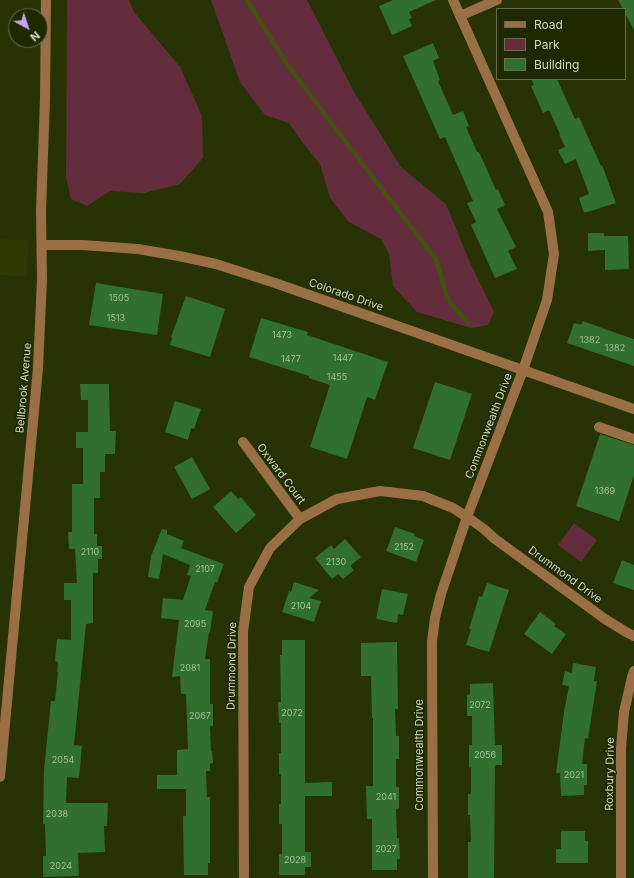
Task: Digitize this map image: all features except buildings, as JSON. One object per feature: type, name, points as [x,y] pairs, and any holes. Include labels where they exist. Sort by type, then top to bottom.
[{"type":"street","name":"Bellbrook Avenue","points":[[0,777],[38,368],[42,279],[41,211],[45,99],[46,0]]},
{"type":"street","name":"Commonwealth Drive","points":[[433,878],[432,642],[435,618],[440,594],[467,517],[523,370],[547,300],[554,254],[548,212],[454,0]]},
{"type":"street","points":[[460,16],[497,0]]},
{"type":"street","name":"Colorado Drive","points":[[42,245],[82,245],[138,249],[216,264],[275,283],[634,409]]},
{"type":"street","points":[[599,428],[634,439]]},
{"type":"street","name":"Oxward Court","points":[[243,442],[300,519]]},
{"type":"street","name":"Drummond Drive","points":[[244,878],[242,632],[249,588],[270,548],[300,519],[337,500],[380,491],[423,496],[453,508],[467,517],[605,619],[634,636]]},
{"type":"street","name":"Roxbury Drive","points":[[621,878],[621,748],[624,712],[634,671]]},
{"type":"shaded area","points":[[0,239],[28,240],[27,276],[0,275]]},
{"type":"green space","points":[[67,0],[129,0],[134,12],[180,67],[202,116],[203,158],[180,184],[144,193],[110,191],[87,206],[71,199],[66,178]]},
{"type":"green space","points":[[211,0],[307,0],[354,92],[401,167],[446,204],[471,265],[494,312],[488,325],[471,328],[417,312],[393,286],[389,254],[381,239],[349,222],[330,198],[320,164],[289,123],[265,115],[240,82]]},
{"type":"green space","points":[[574,523],[597,540],[581,562],[558,545]]},
{"type":"waterway","points":[[247,0],[287,64],[436,259],[448,300],[468,323]]}]
